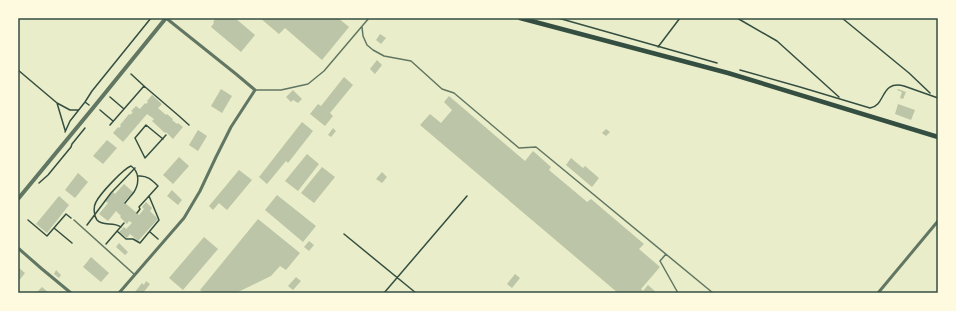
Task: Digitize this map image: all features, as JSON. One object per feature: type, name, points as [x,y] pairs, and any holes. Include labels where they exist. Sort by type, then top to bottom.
[{"type":"main road","points":[[520,18],[728,73],[938,137]]},
{"type":"street","points":[[18,199],[166,18],[255,90],[231,127],[200,191],[184,218],[118,293]]},
{"type":"street","points":[[878,293],[938,221]]},
{"type":"street","points":[[18,248],[71,293]]},
{"type":"street","points":[[122,289],[126,293]]},
{"type":"lane","points":[[255,90],[282,90],[308,84],[324,71],[369,18]]},
{"type":"lane","points":[[362,27],[363,36],[367,45],[373,50],[384,56],[411,61],[442,89],[454,93],[518,148],[536,147],[713,293]]},
{"type":"lane","points":[[74,220],[135,275]]},
{"type":"lane","points":[[666,254],[660,261],[678,293]]},
{"type":"path","points":[[64,135],[70,121],[92,91],[151,18]]},
{"type":"path","points":[[558,18],[718,63]]},
{"type":"path","points":[[658,46],[680,18]]},
{"type":"path","points":[[737,18],[777,41],[841,99]]},
{"type":"path","points":[[842,18],[919,81],[931,95]]},
{"type":"path","points":[[18,70],[57,103],[70,110],[78,110]]},
{"type":"path","points":[[740,70],[870,108],[877,105],[888,88],[894,85],[899,85],[938,98]]},
{"type":"path","points":[[131,74],[189,125]]},
{"type":"path","points":[[110,125],[144,86]]},
{"type":"path","points":[[110,97],[124,109]]},
{"type":"path","points":[[85,102],[89,106]]},
{"type":"path","points":[[57,103],[66,131]]},
{"type":"path","points":[[100,110],[113,121]]},
{"type":"path","points":[[163,139],[146,125],[135,138],[145,158],[163,139],[166,135]]},
{"type":"path","points":[[39,183],[48,175],[85,128]]},
{"type":"path","points":[[121,227],[115,224],[104,224],[99,222],[95,214],[95,202],[110,184],[128,167],[131,166],[135,168]]},
{"type":"path","points":[[125,202],[135,191],[138,176],[135,168]]},
{"type":"path","points":[[84,229],[111,193],[135,168]]},
{"type":"path","points":[[138,176],[144,176],[151,179],[158,186],[139,207],[140,209],[138,213]]},
{"type":"path","points":[[117,231],[126,238],[133,239],[140,243],[159,220],[149,196]]},
{"type":"path","points":[[384,293],[467,196]]},
{"type":"path","points":[[28,220],[48,236],[66,214],[74,220]]},
{"type":"path","points":[[104,247],[124,223]]},
{"type":"path","points":[[54,228],[72,243]]},
{"type":"path","points":[[150,232],[163,243]]},
{"type":"path","points":[[344,234],[416,293]]},
{"type":"building","points":[[216,18],[235,18],[255,35],[241,52],[211,27]]},
{"type":"building","points":[[260,18],[338,18],[349,27],[322,60],[285,28],[279,34]]},
{"type":"building","points":[[380,34],[386,38],[381,44],[376,40]]},
{"type":"building","points":[[377,60],[382,65],[375,74],[370,69]]},
{"type":"building","points":[[344,77],[353,85],[330,113],[333,116],[325,126],[310,114],[318,104],[321,106]]},
{"type":"building","points":[[221,89],[232,96],[222,113],[211,106]]},
{"type":"building","points":[[293,90],[302,99],[298,103],[293,100],[291,102],[286,97]]},
{"type":"building","points":[[897,90],[906,92],[903,99],[900,98],[902,92]]},
{"type":"building","points":[[152,95],[162,104],[158,108],[173,119],[172,120],[177,124],[178,123],[183,127],[173,139],[152,121],[154,119],[147,114],[123,142],[113,133],[118,127],[119,128],[121,126],[120,125],[129,114],[130,115],[133,112],[131,111],[136,106],[140,109],[145,103],[146,104],[148,102],[147,101]]},
{"type":"building","points":[[449,96],[525,161],[533,151],[551,167],[549,170],[587,202],[591,199],[644,244],[639,249],[660,267],[641,289],[643,291],[648,285],[657,293],[618,293],[420,125],[430,114],[441,123],[452,110],[444,102]]},
{"type":"building","points":[[898,104],[915,110],[911,120],[895,114]]},
{"type":"building","points":[[302,122],[313,131],[288,163],[286,161],[267,184],[259,177]]},
{"type":"building","points":[[333,128],[336,131],[331,137],[328,135]]},
{"type":"building","points":[[606,129],[610,132],[606,136],[602,133]]},
{"type":"building","points":[[198,130],[207,136],[198,151],[189,145]]},
{"type":"building","points":[[107,140],[117,148],[103,164],[93,156]]},
{"type":"building","points":[[307,154],[319,164],[298,191],[285,181]]},
{"type":"building","points":[[179,157],[189,166],[173,184],[163,175]]},
{"type":"building","points":[[571,158],[583,168],[585,166],[599,178],[592,187],[566,165]]},
{"type":"building","points":[[322,167],[335,177],[314,203],[301,193]]},
{"type":"building","points":[[239,170],[252,180],[227,210],[219,203],[213,210],[209,206]]},
{"type":"building","points":[[382,172],[387,177],[382,183],[376,179]]},
{"type":"building","points":[[78,173],[88,182],[75,198],[65,190]]},
{"type":"building","points":[[124,184],[133,192],[124,202],[139,215],[144,209],[142,207],[146,202],[152,208],[150,211],[158,219],[138,241],[130,234],[127,238],[119,232],[124,227],[126,229],[132,223],[129,221],[127,224],[116,211],[108,221],[99,214],[108,203],[105,201],[113,192],[115,194]]},
{"type":"building","points":[[172,190],[182,200],[178,205],[167,196]]},
{"type":"building","points":[[277,195],[316,226],[303,242],[265,210]]},
{"type":"building","points":[[59,196],[69,205],[47,233],[36,224]]},
{"type":"building","points":[[258,219],[300,253],[286,270],[280,266],[271,276],[236,293],[204,293],[200,290]]},
{"type":"building","points":[[204,237],[218,249],[183,290],[169,278]]},
{"type":"building","points":[[309,241],[314,245],[309,251],[304,247]]},
{"type":"building","points":[[119,243],[128,252],[125,255],[116,247]]},
{"type":"building","points":[[91,257],[109,273],[101,282],[83,267]]},
{"type":"building","points":[[18,267],[25,273],[18,282]]},
{"type":"building","points":[[56,270],[61,275],[59,278],[54,274]]},
{"type":"building","points":[[515,274],[520,278],[512,288],[507,284]]},
{"type":"building","points":[[296,277],[301,281],[293,290],[288,286]]},
{"type":"building","points":[[146,281],[150,284],[143,293],[135,292],[142,283],[144,285]]},
{"type":"building","points":[[42,287],[49,293],[36,293]]}]
